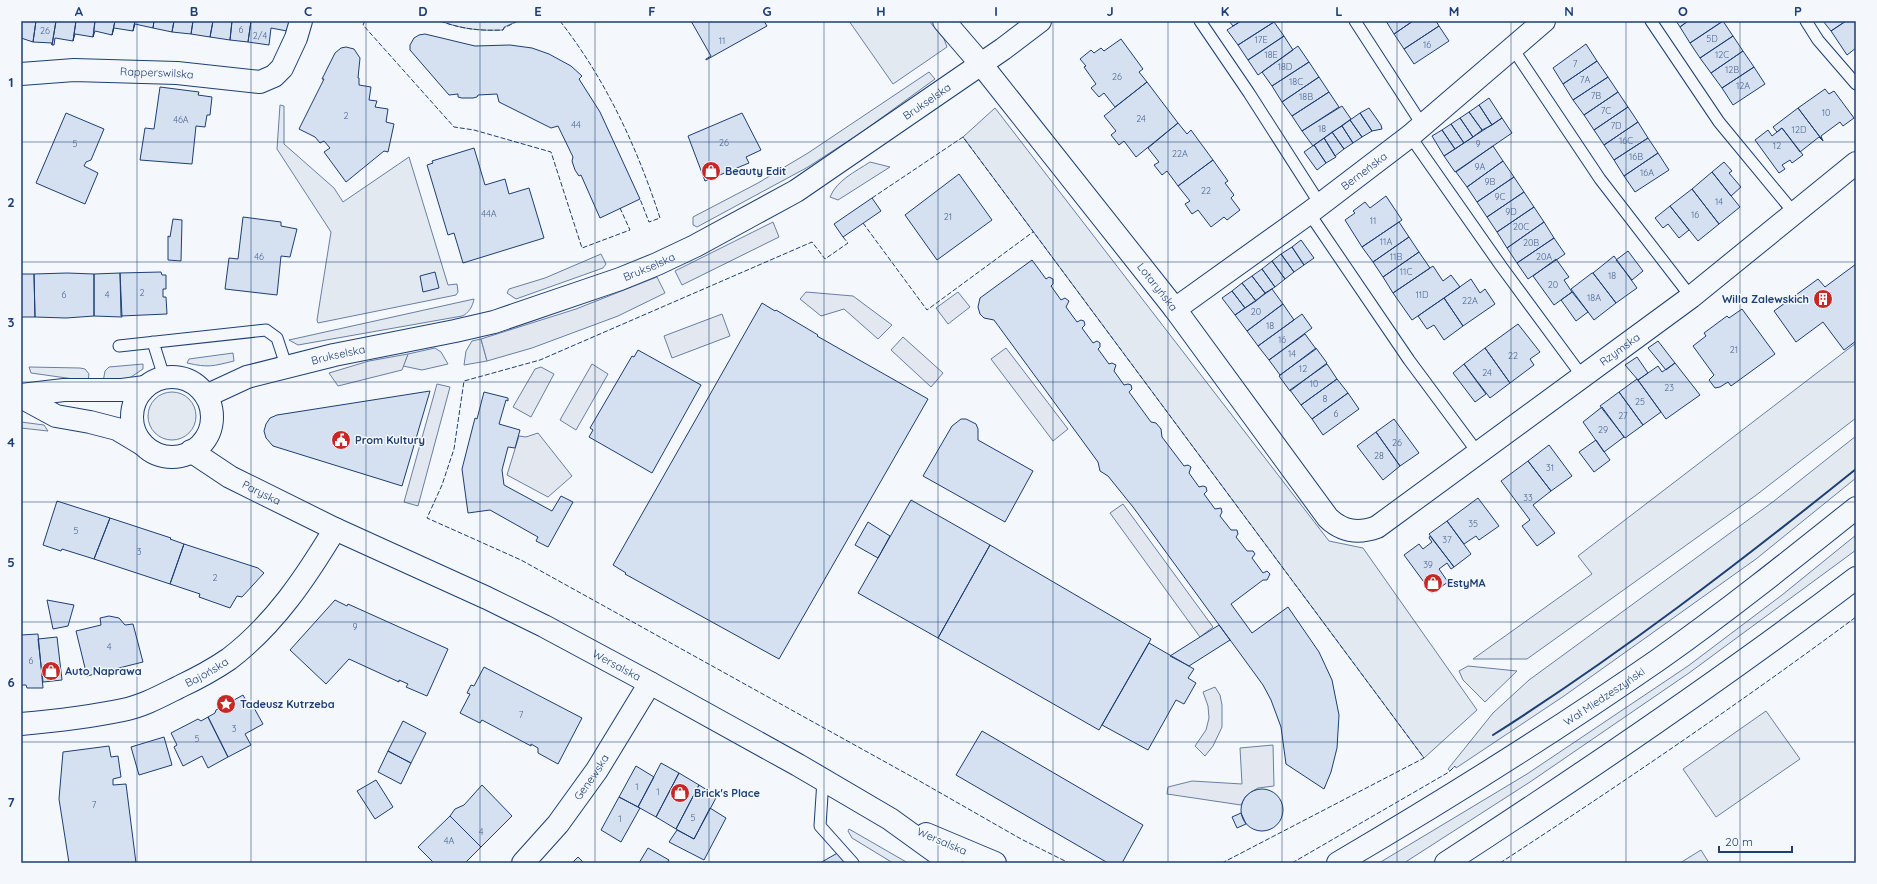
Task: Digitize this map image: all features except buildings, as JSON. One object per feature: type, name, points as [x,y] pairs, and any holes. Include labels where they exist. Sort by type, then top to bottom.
[{"type":"street","name":"Rapperswilska","points":[[21,74],[74,70],[177,73],[260,82],[274,76],[285,62],[301,21]]},
{"type":"street","name":"Lotaryńska","points":[[944,21],[981,64],[1175,309],[1328,518],[1335,525],[1345,530],[1357,532],[1377,527]]},
{"type":"street","name":"Brukselska","points":[[206,396],[247,378],[334,355],[494,322],[620,279],[657,264],[695,246],[796,191],[981,64],[1040,21]]},
{"type":"street","name":"Berneńska","points":[[1175,309],[1314,209],[1416,131],[1544,21]]},
{"type":"street","name":"Rzymska","points":[[1377,527],[1691,297],[1856,163]]},
{"type":"street","points":[[21,396],[56,416],[90,422],[117,429],[153,452],[166,456],[179,456],[191,451],[201,444],[208,433],[212,420],[211,408],[206,396],[198,386],[188,380],[177,377],[164,377],[145,387],[137,397],[132,408],[132,421],[135,433],[142,444]]},
{"type":"street","points":[[21,396],[64,390],[122,390],[145,387]]},
{"type":"street","name":"Paryska","points":[[191,451],[230,477],[336,529]]},
{"type":"street","name":"Wał Miedzeszyński","points":[[1338,863],[1496,768],[1612,691],[1743,597],[1856,508]]},
{"type":"street","name":"Wersalska","points":[[336,529],[494,601],[650,683],[890,819],[951,863]]},
{"type":"street","name":"Bajońska","points":[[21,724],[58,721],[124,710],[161,697],[206,673],[229,658],[269,622],[295,592],[336,529]]},
{"type":"street","points":[[1446,863],[1573,781],[1737,667],[1856,578]]},
{"type":"street","name":"Genewska","points":[[523,863],[558,824],[597,770],[650,683]]},
{"type":"street","name":"Wersalska","points":[[890,819],[986,861]]},
{"type":"lane","points":[[1200,21],[1249,93],[1314,209],[1409,360],[1478,453]]},
{"type":"lane","points":[[1355,21],[1416,131],[1501,266],[1582,376]]},
{"type":"lane","points":[[1651,21],[1718,122],[1795,214]]},
{"type":"lane","points":[[1806,21],[1818,40],[1856,84]]},
{"type":"lane","points":[[1513,49],[1600,178],[1691,297]]},
{"type":"lane","points":[[119,346],[266,330],[277,338],[287,368]]},
{"type":"lane","points":[[153,342],[164,377]]},
{"type":"lane","points":[[823,780],[820,826],[853,863]]},
{"type":"shaded area","points":[[440,21],[518,21],[504,27],[503,30],[478,30],[463,28]]},
{"type":"shaded area","points":[[849,21],[929,21],[944,39],[947,47],[893,84]]},
{"type":"shaded area","points":[[929,72],[935,79],[862,132],[808,167],[697,227],[693,225],[693,217],[758,183],[808,153]]},
{"type":"shaded area","points":[[280,105],[284,106],[284,144],[334,188],[343,202],[409,157],[448,285],[457,284],[458,292],[456,295],[318,323],[317,320],[331,232],[277,149]]},
{"type":"shaded area","points":[[995,108],[1329,541],[1363,548],[1477,710],[1424,758],[963,137]]},
{"type":"shaded area","points":[[870,162],[890,167],[838,200],[830,197],[842,181]]},
{"type":"shaded area","points":[[773,222],[779,237],[682,285],[675,271]]},
{"type":"shaded area","points":[[601,254],[606,264],[603,268],[516,299],[507,293],[509,289],[545,278]]},
{"type":"shaded area","points":[[657,277],[665,293],[618,316],[532,348],[487,361],[481,339],[576,309]]},
{"type":"shaded area","points":[[806,292],[853,296],[892,325],[878,339],[844,309],[821,316],[800,299]]},
{"type":"shaded area","points":[[958,292],[970,307],[948,324],[936,308]]},
{"type":"shaded area","points":[[474,299],[470,309],[462,316],[298,345],[289,340]]},
{"type":"shaded area","points":[[722,314],[730,336],[672,358],[664,336]]},
{"type":"shaded area","points":[[903,337],[943,373],[931,387],[891,350]]},
{"type":"shaded area","points":[[481,339],[487,361],[464,365],[466,351],[472,341]]},
{"type":"shaded area","points":[[1856,343],[1856,418],[1755,496],[1527,659],[1473,659],[1592,574],[1578,556]]},
{"type":"shaded area","points":[[435,348],[441,352],[448,364],[422,370],[403,366],[408,354]]},
{"type":"shaded area","points":[[1006,348],[1068,429],[1053,441],[991,359]]},
{"type":"shaded area","points":[[233,353],[234,361],[221,364],[201,366],[187,363],[189,359]]},
{"type":"shaded area","points":[[408,354],[402,370],[338,386],[329,373],[369,361]]},
{"type":"shaded area","points":[[143,364],[143,369],[128,379],[103,382],[105,371],[109,367]]},
{"type":"shaded area","points":[[592,364],[608,374],[576,430],[560,420]]},
{"type":"shaded area","points":[[29,367],[85,369],[89,374],[88,381],[31,373]]},
{"type":"shaded area","points":[[541,367],[554,374],[531,417],[513,407],[535,369]]},
{"type":"shaded area","points":[[437,384],[450,387],[418,506],[404,502]]},
{"type":"shaded area","points":[[167,392],[177,392],[189,399],[196,411],[196,421],[189,433],[177,440],[167,440],[159,436],[152,429],[148,421],[148,411],[152,403],[159,396]]},
{"type":"shaded area","points":[[21,422],[44,425],[48,431],[21,428]]},
{"type":"shaded area","points":[[538,433],[572,476],[548,497],[507,475],[519,436],[526,437]]},
{"type":"shaded area","points":[[1856,436],[1856,478],[1756,559],[1564,696],[1456,768],[1455,766],[1450,771],[1448,769],[1493,713],[1529,680],[1774,501]]},
{"type":"shaded area","points":[[1123,504],[1213,627],[1200,637],[1110,513]]},
{"type":"shaded area","points":[[1856,535],[1856,550],[1689,673],[1530,782],[1404,863],[1379,863],[1527,774],[1688,666],[1782,595]]},
{"type":"shaded area","points":[[1468,666],[1517,671],[1485,702],[1463,680],[1459,671]]},
{"type":"shaded area","points":[[1215,687],[1220,695],[1222,705],[1222,727],[1213,746],[1205,756],[1195,746],[1206,730],[1209,718],[1208,706],[1203,692]]},
{"type":"shaded area","points":[[1766,711],[1800,759],[1716,817],[1683,769]]},
{"type":"shaded area","points":[[1273,745],[1274,786],[1258,788],[1251,792],[1245,797],[1241,805],[1167,794],[1168,787],[1192,781],[1242,784],[1240,748]]},
{"type":"shaded area","points":[[849,829],[908,863],[893,863],[852,838],[848,831]]},
{"type":"shaded area","points":[[1701,850],[1709,863],[1680,863]]},
{"type":"fence","points":[[365,21],[363,25],[454,127],[474,130],[551,152],[582,248],[630,230],[620,208]]},
{"type":"fence","points":[[440,21],[463,28],[478,30],[503,30],[504,28],[518,21]]},
{"type":"fence","points":[[560,21],[577,43],[619,115],[641,166],[660,218],[649,222],[640,199]]},
{"type":"fence","points":[[872,198],[963,137],[1424,758],[1222,863]]},
{"type":"fence","points":[[863,223],[927,310],[1033,232]]},
{"type":"fence","points":[[843,237],[848,243],[825,259],[812,242],[540,360],[464,381],[454,449],[442,485],[427,518],[521,560],[916,779],[1021,839],[1069,863]]},
{"type":"fence","points":[[1500,863],[1680,743],[1856,617]]},
{"type":"fence","points":[[1292,863],[1449,772],[1455,766]]},
{"type":"wall","points":[[1493,735],[1586,673],[1678,607],[1768,539],[1856,469]]},
{"type":"place","name":"Beauty Edit","points":[[711,171]]},
{"type":"place","name":"Willa Zalewskich","points":[[1823,299]]},
{"type":"place","name":"Prom Kultury","points":[[341,440]]},
{"type":"place","name":"EstyMA","points":[[1433,583]]},
{"type":"place","name":"Auto Naprawa","points":[[51,671]]},
{"type":"place","name":"Tadeusz Kutrzeba","points":[[226,704]]},
{"type":"place","name":"Brick's Place","points":[[680,793]]}]
